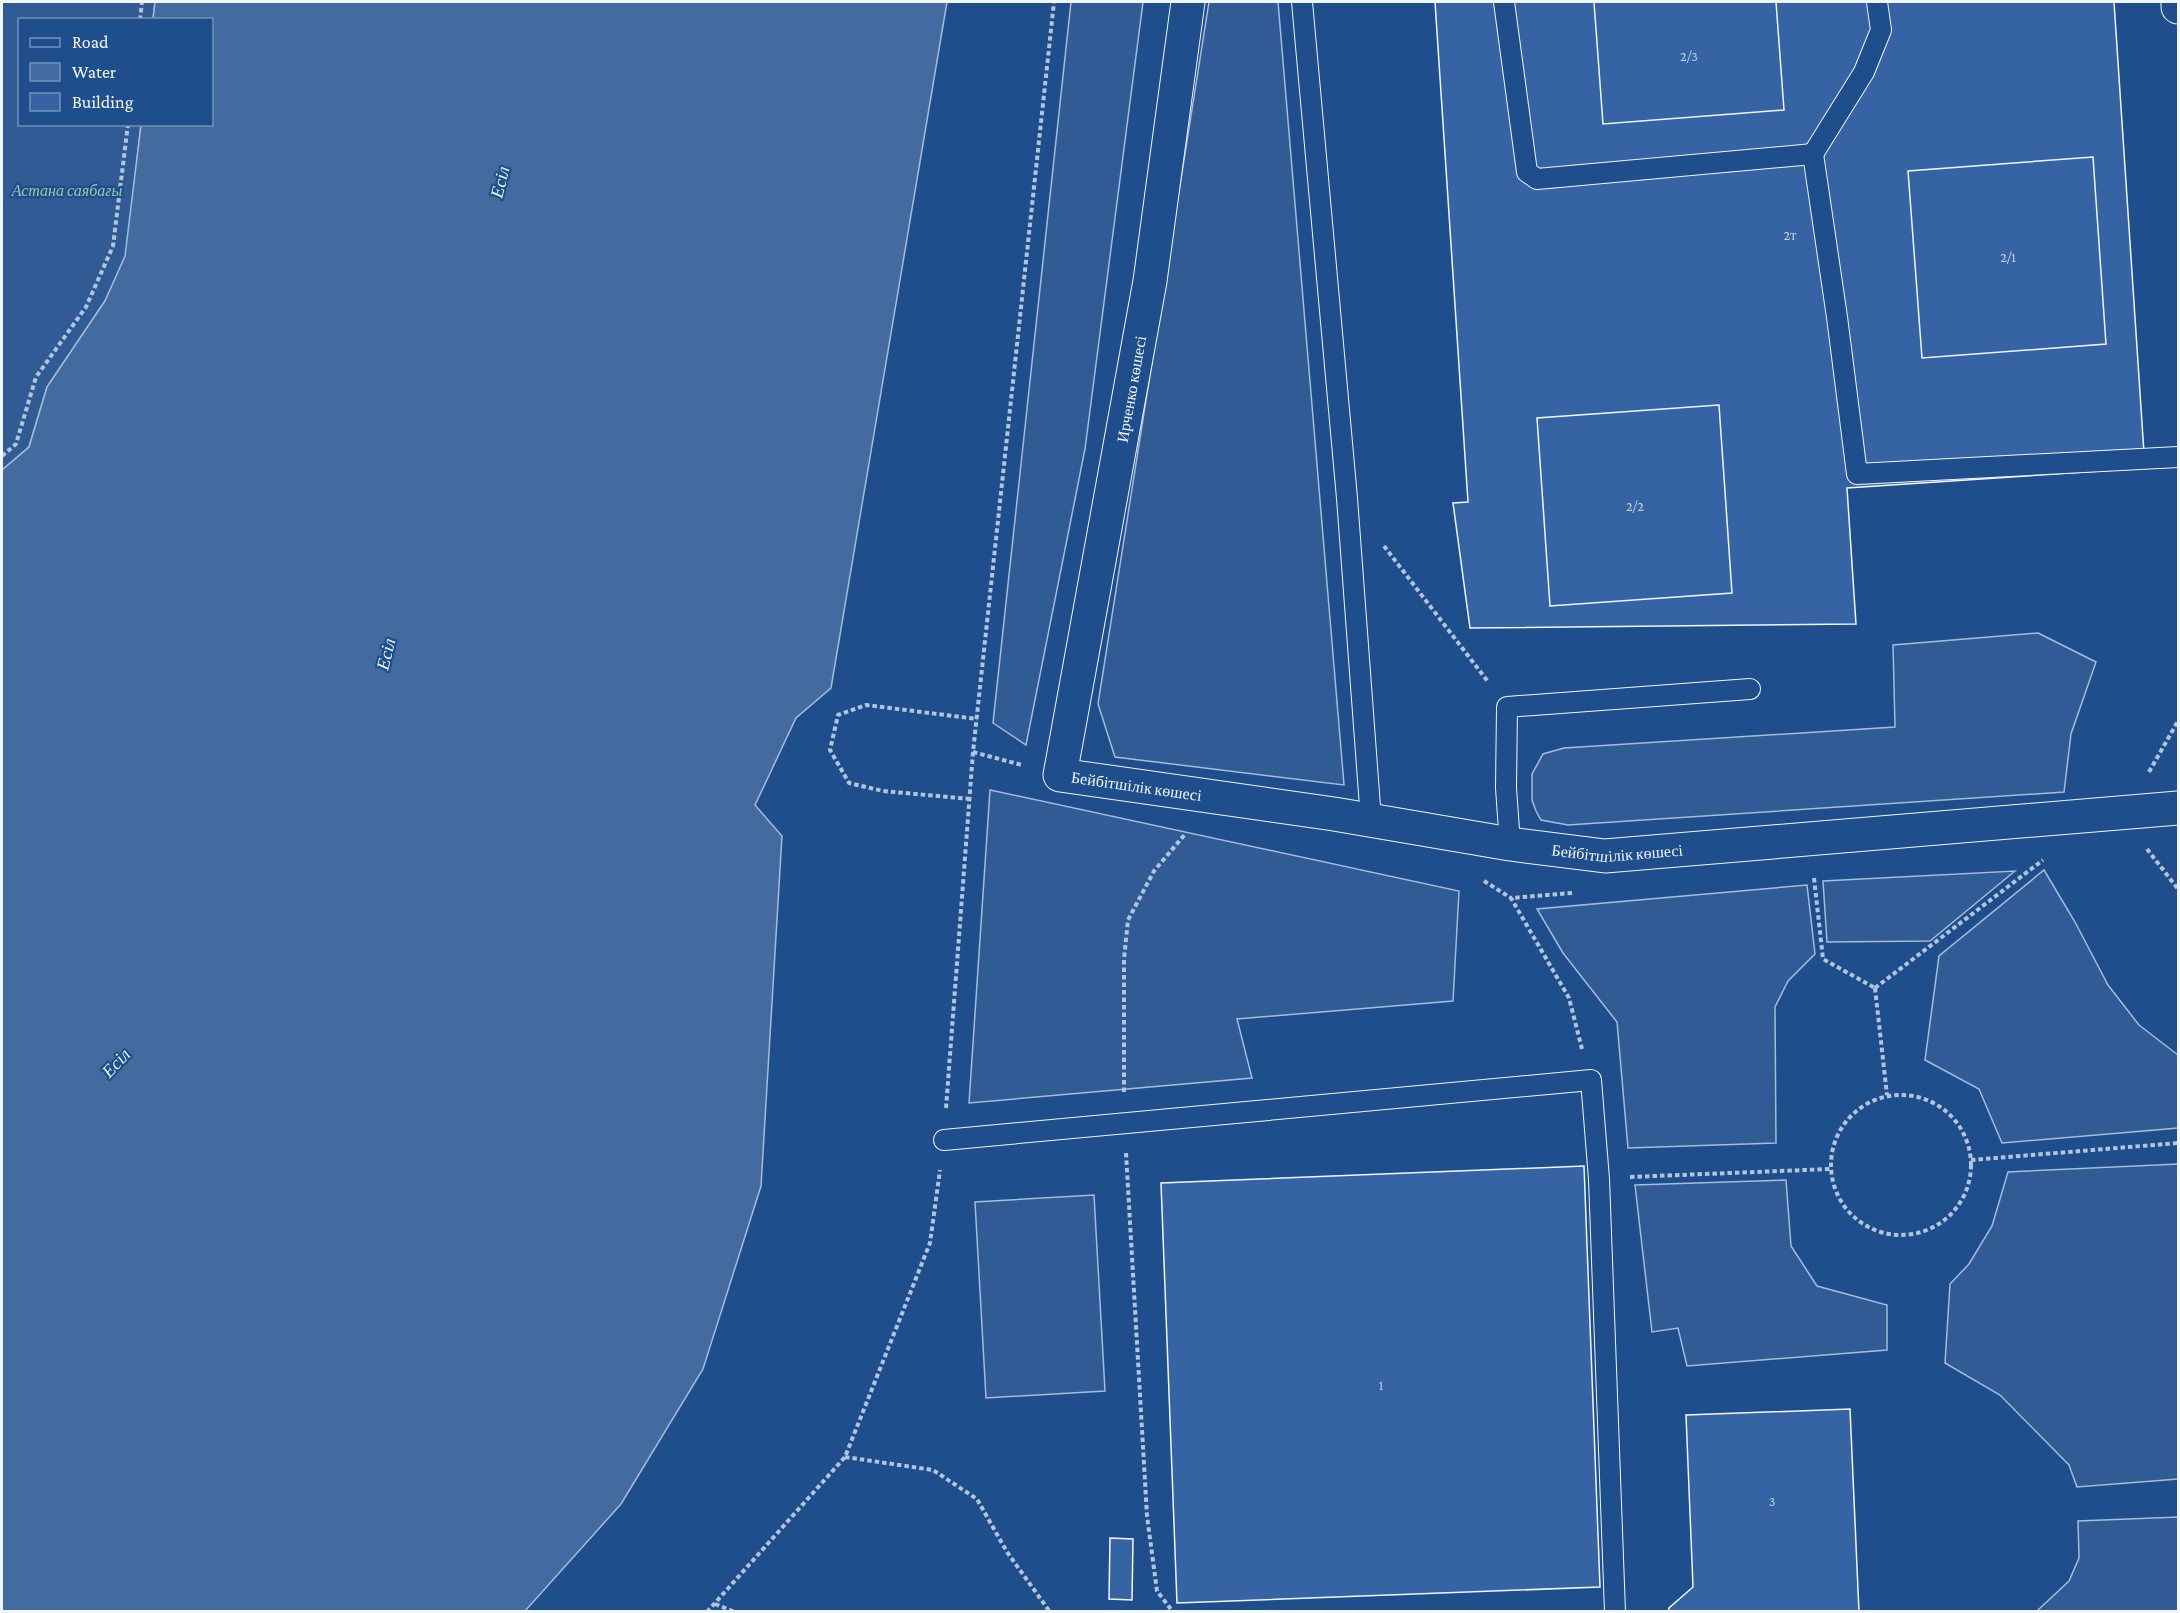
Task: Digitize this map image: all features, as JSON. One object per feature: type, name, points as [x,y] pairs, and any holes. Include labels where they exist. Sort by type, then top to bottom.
[{"type":"street","name":"Ирченко көшесі","points":[[1060,775],[1150,280],[1188,2]]},
{"type":"street","points":[[2178,2],[2178,7]]},
{"type":"street","name":"Бейбітшілік көшесі","points":[[1060,775],[1371,820],[1510,844],[1605,856],[2178,808]]},
{"type":"lane","points":[[1302,2],[1348,510],[1371,820]]},
{"type":"lane","points":[[1504,2],[1527,172],[1537,179],[1813,154]]},
{"type":"lane","points":[[1877,2],[1881,30],[1864,72],[1813,154],[1838,317],[1857,474],[2178,457]]},
{"type":"lane","points":[[1510,844],[1506,788],[1507,707],[1750,688]]},
{"type":"lane","points":[[944,1140],[1591,1080],[1599,1179],[1615,1611]]},
{"type":"path","points":[[140,18],[142,2]]},
{"type":"path","points":[[707,1611],[845,1457],[930,1243],[944,1140],[977,719],[1054,2]]},
{"type":"path","points":[[2,456],[15,444],[36,377],[86,307],[113,246],[128,126]]},
{"type":"path","points":[[1383,545],[1507,707]]},
{"type":"path","points":[[970,799],[883,791],[849,783],[831,750],[838,715],[866,705],[977,719]]},
{"type":"path","points":[[974,752],[1060,775]]},
{"type":"path","points":[[1173,1611],[1157,1591],[1147,1516],[1124,1123],[1124,959],[1128,920],[1154,871],[1192,825]]},
{"type":"path","points":[[1875,988],[2052,853]]},
{"type":"path","points":[[1813,874],[1823,959],[1875,988]]},
{"type":"path","points":[[1581,893],[1511,898],[1569,998],[1591,1080]]},
{"type":"path","points":[[1875,988],[1887,1095]]},
{"type":"path","points":[[1907,1094],[1926,1098],[1944,1108],[1958,1123],[1967,1141],[1971,1160],[1970,1180],[1962,1199],[1950,1216],[1934,1227],[1915,1234],[1895,1235],[1875,1231],[1858,1221],[1844,1207],[1834,1189],[1830,1169],[1832,1149],[1839,1130],[1852,1114],[1867,1102],[1887,1095],[1907,1094]]},
{"type":"path","points":[[1971,1160],[2178,1143]]},
{"type":"path","points":[[1599,1179],[1830,1169]]},
{"type":"path","points":[[845,1457],[933,1470],[977,1499],[1007,1552],[1050,1611]]},
{"type":"path","points":[[715,1604],[735,1611]]},
{"type":"shaded area","name":"Астана саябағы","points":[[2,2],[155,2],[153,18],[18,18],[18,126],[141,126],[126,256],[105,301],[47,387],[29,447],[2,470]]},
{"type":"shaded area","points":[[1071,2],[1143,2],[1085,449],[1026,745],[993,723]]},
{"type":"shaded area","points":[[1209,2],[1278,2],[1344,785],[1115,757],[1098,704]]},
{"type":"shaded area","points":[[2038,633],[2096,662],[2071,734],[2064,792],[1568,825],[1541,820],[1532,800],[1532,774],[1543,754],[1564,748],[1895,727],[1893,645]]},
{"type":"shaded area","points":[[990,790],[1459,891],[1453,1001],[1237,1019],[1252,1078],[969,1103]]},
{"type":"shaded area","points":[[2044,870],[2075,922],[2108,985],[2139,1025],[2178,1055],[2178,1128],[2002,1143],[1979,1089],[1925,1060],[1939,956]]},
{"type":"shaded area","points":[[2015,871],[1930,941],[1827,942],[1823,881]]},
{"type":"shaded area","points":[[1807,885],[1815,954],[1788,981],[1775,1007],[1776,1143],[1628,1148],[1617,1022],[1563,953],[1537,909]]},
{"type":"shaded area","points":[[2178,1164],[2178,1479],[2077,1487],[2069,1465],[2000,1395],[1945,1363],[1950,1284],[1969,1264],[1992,1226],[2008,1172]]},
{"type":"shaded area","points":[[1786,1180],[1791,1246],[1817,1286],[1887,1305],[1887,1350],[1687,1366],[1678,1328],[1652,1332],[1635,1185]]},
{"type":"shaded area","points":[[1094,1195],[1105,1391],[986,1398],[975,1202]]},
{"type":"shaded area","points":[[2178,1517],[2178,1611],[2037,1611],[2069,1581],[2079,1558],[2078,1521]]},
{"type":"water","name":"Есіл","points":[[155,2],[947,2],[831,688],[796,718],[755,805],[782,836],[761,1186],[703,1369],[621,1504],[525,1611],[2,1611],[2,470],[29,447],[47,387],[105,301],[125,256],[141,126],[213,126],[213,18],[153,18]]},
{"type":"building","points":[[1435,2],[2114,2],[2145,468],[1847,488],[1856,624],[1470,628],[1453,503],[1468,502]]},
{"type":"building","points":[[1594,2],[1776,2],[1784,110],[1603,124]]},
{"type":"building","points":[[2093,157],[2106,344],[1922,358],[1908,171]]},
{"type":"building","points":[[1719,405],[1732,593],[1550,606],[1537,418]]},
{"type":"building","points":[[1584,1166],[1600,1587],[1177,1603],[1161,1183]]},
{"type":"building","points":[[1850,1409],[1859,1612],[1668,1612],[1669,1608],[1693,1587],[1686,1415]]},
{"type":"building","points":[[1110,1538],[1133,1539],[1132,1600],[1109,1599]]}]
